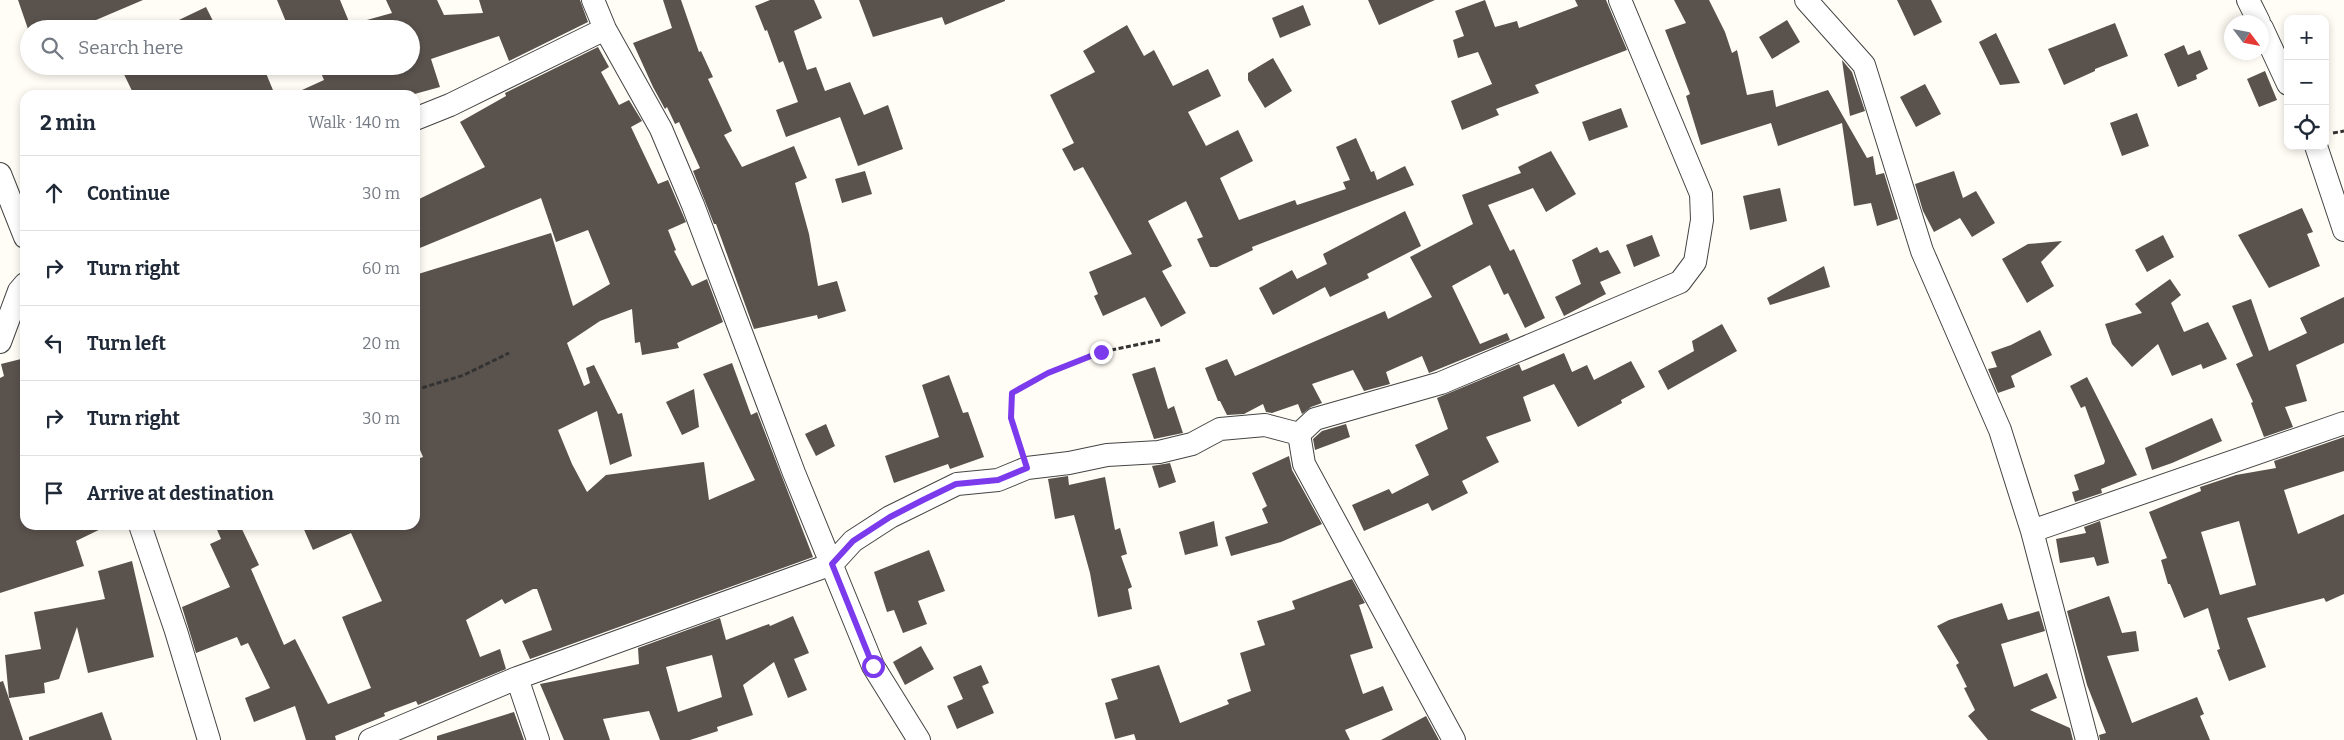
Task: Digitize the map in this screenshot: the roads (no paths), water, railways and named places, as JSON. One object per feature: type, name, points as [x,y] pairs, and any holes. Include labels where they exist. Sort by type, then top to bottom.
[{"type":"street","points":[[593,0],[605,29],[664,137],[710,247],[794,473],[873,666],[919,740]]},
{"type":"street","points":[[1300,434],[1315,419],[1441,383],[1680,282],[1695,262],[1702,220],[1701,194],[1620,0]]},
{"type":"street","points":[[1806,0],[1864,65],[1922,251],[2000,430],[2032,531],[2087,740]]},
{"type":"street","points":[[2248,0],[2256,15]]},
{"type":"street","points":[[420,117],[450,105],[605,29]]},
{"type":"street","points":[[2269,43],[2284,75]]},
{"type":"street","points":[[2317,150],[2344,230]]},
{"type":"street","points":[[0,174],[20,225]]},
{"type":"street","points":[[0,342],[20,291]]},
{"type":"street","points":[[2032,531],[2344,423]]},
{"type":"street","points":[[370,740],[517,678],[832,564],[853,541],[890,517],[956,484],[998,480],[1027,468],[1069,463],[1107,455],[1159,452],[1192,444],[1220,429],[1265,426],[1300,434]]},
{"type":"street","points":[[1300,434],[1304,464],[1454,740]]},
{"type":"street","points":[[142,530],[176,631],[209,740]]},
{"type":"street","points":[[517,678],[538,740]]}]
